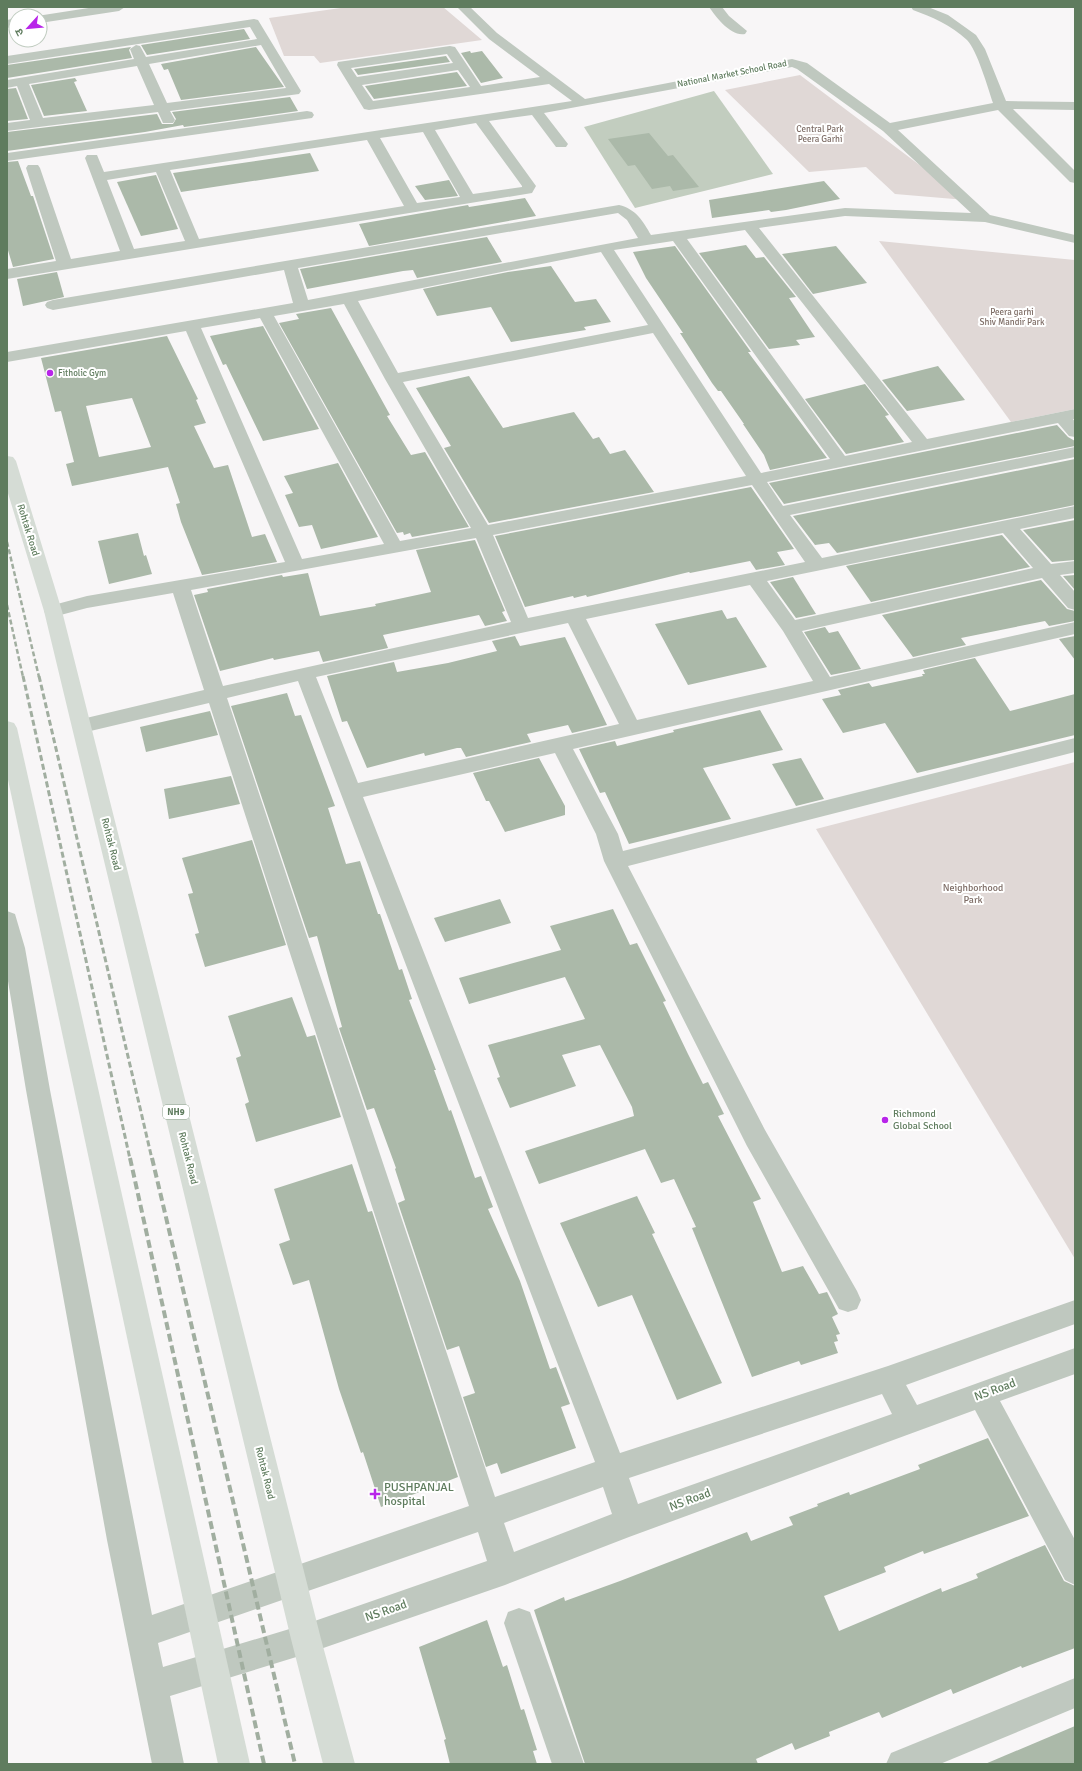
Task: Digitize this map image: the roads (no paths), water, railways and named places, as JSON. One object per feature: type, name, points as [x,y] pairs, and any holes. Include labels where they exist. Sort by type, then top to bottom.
[{"type":"highway","name":"Rohtak Road","points":[[7,461],[53,611],[292,1583],[339,1764]]},
{"type":"highway","points":[[9,745],[202,1612],[234,1764]]},
{"type":"street","points":[[48,18],[120,7]]},
{"type":"street","points":[[463,7],[493,36],[553,79],[583,103]]},
{"type":"street","points":[[715,7],[725,19],[741,31]]},
{"type":"street","points":[[917,7],[954,24],[972,38],[979,49],[1001,105],[1075,179]]},
{"type":"street","points":[[933,14],[952,9]]},
{"type":"street","points":[[7,60],[254,23],[294,91],[7,127]]},
{"type":"street","points":[[208,29],[218,49]]},
{"type":"street","points":[[133,41],[174,133]]},
{"type":"street","points":[[7,84],[265,41]]},
{"type":"street","points":[[478,90],[450,50],[343,65],[369,106],[553,79]]},
{"type":"street","name":"National Market School Road","points":[[99,177],[583,103],[792,63],[802,66],[888,128],[985,218],[1075,239]]},
{"type":"street","points":[[353,82],[462,66]]},
{"type":"street","points":[[21,82],[38,123]]},
{"type":"street","points":[[888,128],[1001,105],[1075,106]]},
{"type":"street","points":[[535,110],[561,144]]},
{"type":"street","points":[[7,157],[307,115]]},
{"type":"street","points":[[7,274],[519,193],[527,190],[529,186],[480,119]]},
{"type":"street","points":[[427,127],[469,200]]},
{"type":"street","points":[[372,135],[413,209]]},
{"type":"street","points":[[92,158],[130,254]]},
{"type":"street","points":[[33,168],[65,265]]},
{"type":"street","points":[[161,168],[194,244]]},
{"type":"street","points":[[53,305],[619,209],[625,210],[630,214],[647,240]]},
{"type":"street","points":[[7,357],[191,324],[349,298],[605,247],[815,215],[845,212],[985,218]]},
{"type":"street","points":[[749,225],[923,445]]},
{"type":"street","points":[[677,236],[840,462]]},
{"type":"street","points":[[605,247],[778,512],[817,564]]},
{"type":"street","points":[[290,266],[302,306]]},
{"type":"street","points":[[349,298],[393,379],[483,532],[522,626]]},
{"type":"street","points":[[264,312],[395,548]]},
{"type":"street","points":[[191,324],[296,566]]},
{"type":"street","points":[[393,379],[657,328]]},
{"type":"street","points":[[53,611],[87,602],[483,532],[1068,416],[1075,432]]},
{"type":"street","points":[[778,512],[1075,452]]},
{"type":"street","points":[[82,726],[305,673],[522,626],[1075,512]]},
{"type":"street","points":[[1007,526],[1075,604]]},
{"type":"street","points":[[790,627],[1047,571],[1075,567]]},
{"type":"street","points":[[755,578],[790,627],[825,684]]},
{"type":"street","points":[[180,586],[505,1570]]},
{"type":"street","points":[[574,615],[631,729]]},
{"type":"street","points":[[352,792],[1075,628]]},
{"type":"street","points":[[305,673],[612,1470],[629,1522]]},
{"type":"street","points":[[616,861],[1075,745]]},
{"type":"street","points":[[560,746],[607,834],[616,861],[756,1138],[848,1300]]},
{"type":"street","points":[[7,920],[14,948],[40,1098],[121,1532],[143,1633],[168,1764]]},
{"type":"street","points":[[143,1633],[292,1583],[612,1470],[888,1378],[1075,1312]]},
{"type":"street","name":"NS Road","points":[[152,1686],[306,1639],[505,1570],[629,1522],[1075,1361]]},
{"type":"street","points":[[888,1378],[911,1421]]},
{"type":"street","points":[[982,1394],[1075,1570]]},
{"type":"street","points":[[519,1623],[568,1764]]},
{"type":"street","points":[[902,1764],[1075,1693]]},
{"type":"railway","points":[[7,542],[39,677]]},
{"type":"railway","points":[[7,605],[23,677]]},
{"type":"railway","points":[[23,676],[130,1159]]},
{"type":"railway","points":[[39,676],[152,1159]]},
{"type":"railway","points":[[130,1158],[264,1764]]},
{"type":"railway","points":[[152,1158],[295,1764]]},
{"type":"place","name":"Fitholic Gym","points":[[50,373]]},
{"type":"place","name":"Richmond Global School","points":[[885,1120]]},
{"type":"place","name":"PUSHPANJAL hospital","points":[[375,1494]]},
{"type":"park label","name":"Central Park Peera Garhi","points":[[820,134]]},
{"type":"park label","name":"Peera garhi Shiv Mandir Park","points":[[1012,318]]},
{"type":"park label","name":"Neighborhood Park","points":[[973,894]]}]
